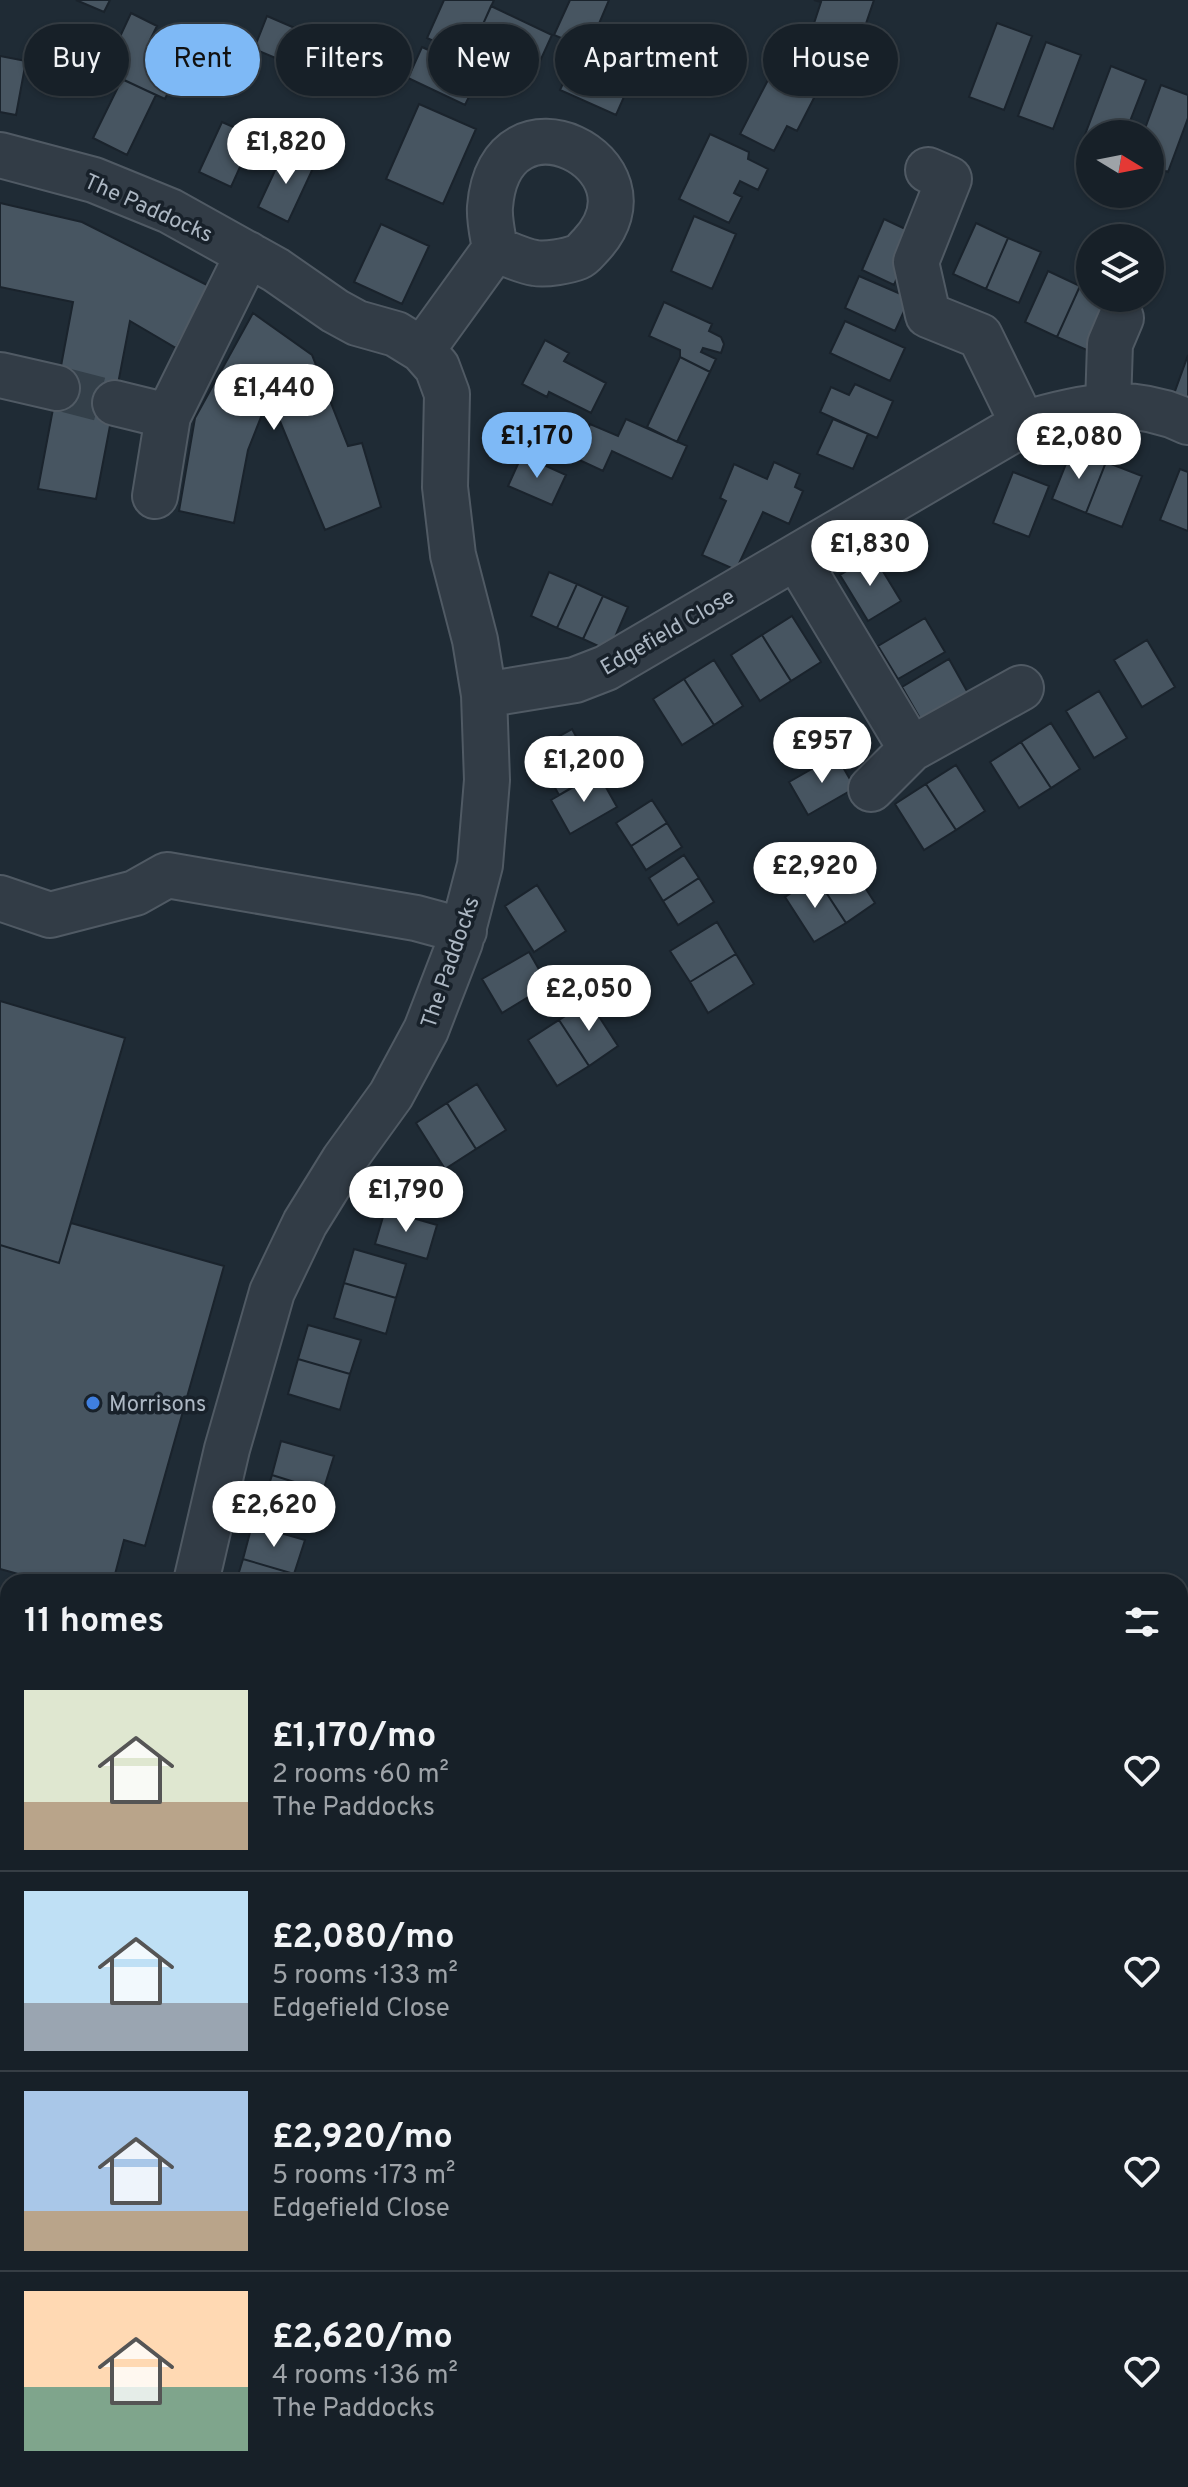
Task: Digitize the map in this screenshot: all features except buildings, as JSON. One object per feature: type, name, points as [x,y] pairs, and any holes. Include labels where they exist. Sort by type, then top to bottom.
[{"type":"street","name":"The Paddocks","points":[[0,155],[94,180],[170,211],[276,270],[335,311],[357,323],[396,334],[422,350],[437,367],[447,394],[445,487],[453,555],[475,640],[484,695],[487,780],[480,865],[464,931],[426,1030],[391,1095],[313,1210],[272,1292],[227,1449],[198,1574]]},
{"type":"street","points":[[928,170],[949,179],[916,262],[928,315],[980,336],[1023,424]]},
{"type":"street","points":[[422,350],[495,249]]},
{"type":"street","points":[[155,496],[168,416],[248,254]]},
{"type":"street","points":[[1108,405],[1110,344],[1121,318]]},
{"type":"street","points":[[0,375],[57,388]]},
{"type":"street","points":[[115,403],[168,416]]},
{"type":"street","name":"Edgefield Close","points":[[484,695],[575,680],[606,668],[1023,424],[1071,410],[1108,405],[1125,405],[1188,422]]},
{"type":"street","points":[[796,557],[911,749]]},
{"type":"street","points":[[871,789],[911,749],[1021,688]]},
{"type":"street","points":[[0,898],[50,915],[135,893],[167,875],[416,918],[464,931]]},
{"type":"tunnel","points":[[57,388],[115,403]]},
{"type":"place","name":"Morrisons","points":[[93,1403]]}]
